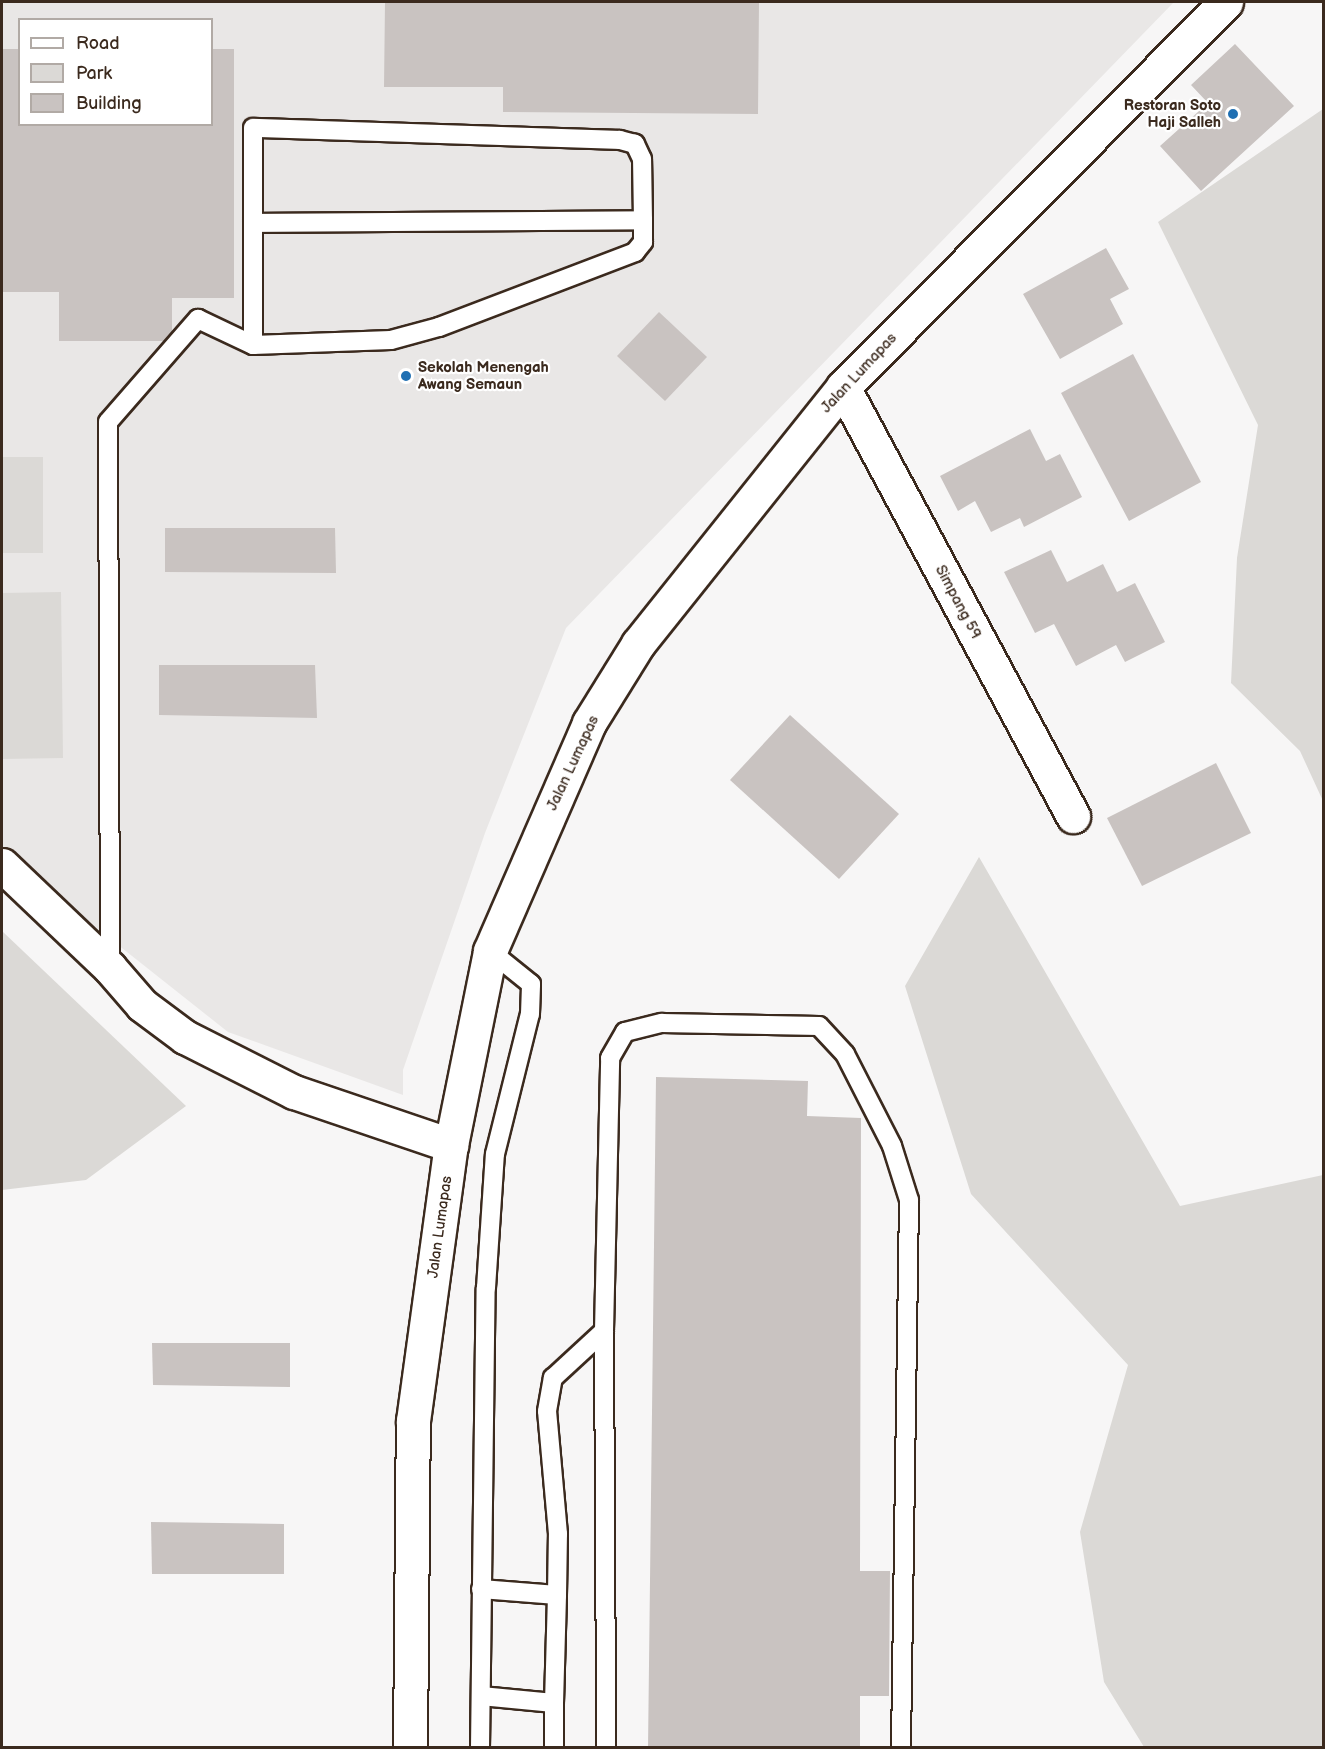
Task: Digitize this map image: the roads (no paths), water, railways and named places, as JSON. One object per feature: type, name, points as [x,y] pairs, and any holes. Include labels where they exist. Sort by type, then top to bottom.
[{"type":"main road","name":"Jalan Lumapas","points":[[410,1748],[413,1421],[451,1145],[490,951],[589,723],[638,644],[843,387],[1226,2]]},
{"type":"main road","name":"Simpang 59","points":[[843,387],[1073,816]]},
{"type":"main road","points":[[2,865],[110,968],[142,1005],[185,1036],[234,1065],[294,1092],[451,1145]]},
{"type":"lane","points":[[110,968],[108,422],[198,319],[253,345],[415,336],[635,252],[643,242],[644,220],[642,159],[635,144],[620,140],[253,128],[253,345]]},
{"type":"lane","points":[[253,223],[644,220]]},
{"type":"lane","points":[[480,1748],[486,1288],[495,1154],[530,1014],[531,984],[490,951]]},
{"type":"lane","points":[[606,1748],[604,1331],[610,1058],[625,1032],[662,1023],[819,1026],[845,1054],[892,1146],[909,1200],[901,1748]]},
{"type":"lane","points":[[554,1748],[558,1534],[549,1400],[553,1378],[604,1331]]},
{"type":"lane","points":[[481,1589],[557,1595]]},
{"type":"lane","points":[[481,1696],[554,1703]]},
{"type":"place","name":"Restoran Soto Haji Salleh","points":[[1233,114]]},
{"type":"place","name":"Sekolah Menengah Awang Semaun","points":[[406,376]]}]
